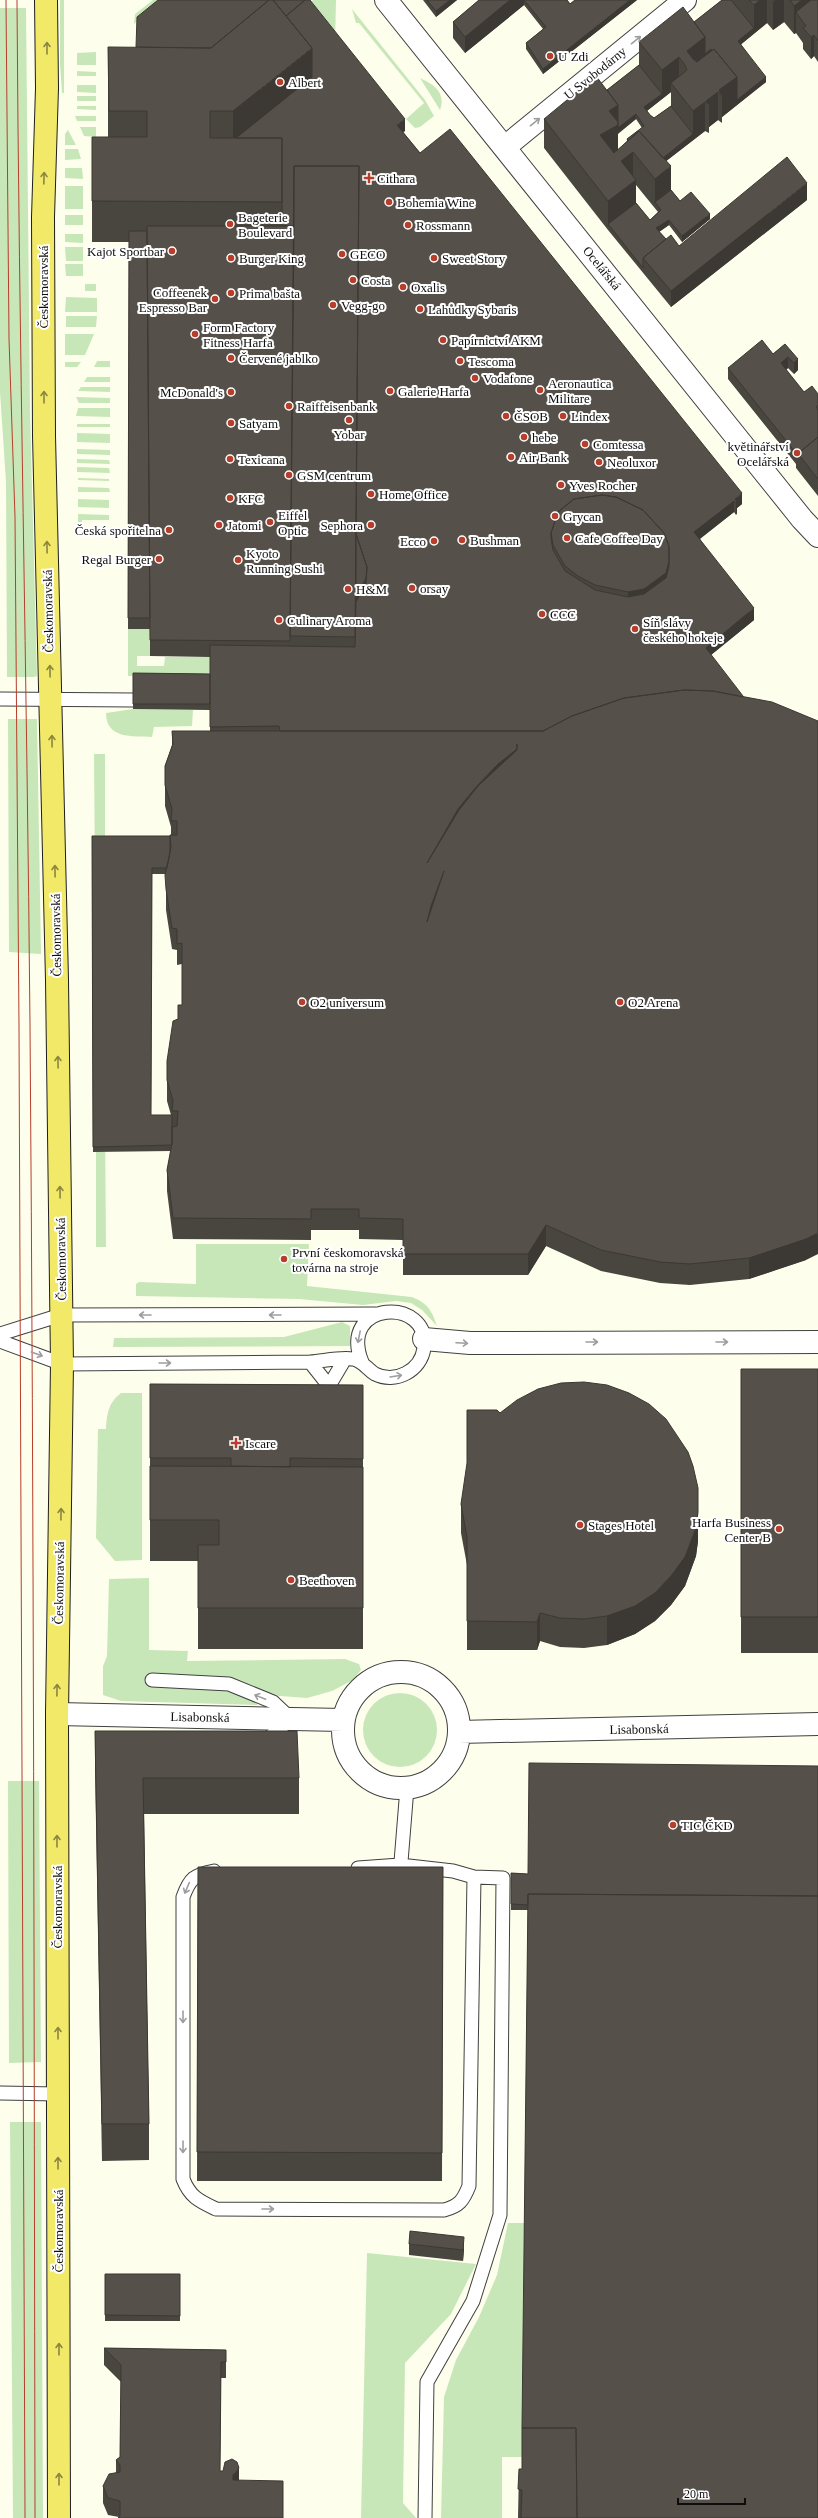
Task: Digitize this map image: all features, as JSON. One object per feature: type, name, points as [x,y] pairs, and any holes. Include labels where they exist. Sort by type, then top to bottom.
[{"type":"main road","name":"Českomoravská","points":[[46,0],[47,88],[43,217],[44,436],[57,972],[62,1364],[57,1714],[59,2518]]},
{"type":"street","name":"Ocelářská","points":[[386,0],[505,146],[802,519],[818,536]]},
{"type":"street","name":"U Svobodárny","points":[[505,146],[685,0]]},
{"type":"street","points":[[424,1339],[470,1343],[818,1342]]},
{"type":"street","points":[[403,1671],[421,1675],[437,1684],[450,1697],[457,1714],[459,1732],[456,1749],[449,1764],[437,1776],[423,1784],[406,1788],[389,1787],[372,1781],[358,1770],[348,1755],[343,1738],[343,1720],[348,1704],[358,1690],[371,1680],[386,1673],[403,1671]]},
{"type":"street","name":"Lisabonská","points":[[57,1714],[343,1720]]},
{"type":"street","name":"Lisabonská","points":[[459,1732],[818,1724]]},
{"type":"lane","points":[[0,699],[133,700]]},
{"type":"lane","points":[[0,1334],[61,1315],[375,1314],[393,1311],[410,1317],[421,1331],[424,1339],[424,1348],[417,1365],[402,1376],[393,1378],[380,1376],[368,1369],[362,1362],[357,1341],[360,1330],[375,1314]]},
{"type":"lane","points":[[0,1341],[62,1364],[310,1362],[345,1359],[362,1362]]},
{"type":"lane","points":[[329,1406],[329,1386],[345,1359]]},
{"type":"lane","points":[[310,1362],[329,1386]]},
{"type":"lane","points":[[152,1680],[229,1684],[273,1702],[291,1719],[262,1744],[254,1744]]},
{"type":"lane","points":[[399,1889],[406,1788]]},
{"type":"lane","points":[[348,1869],[400,1865],[453,1871],[474,1876],[503,1878],[500,2215],[473,2301],[427,2382],[425,2518]]},
{"type":"lane","points":[[230,1870],[215,1870],[200,1874],[189,1882],[183,1897],[183,2179],[188,2192],[201,2201],[216,2208],[444,2210],[456,2207],[464,2199],[469,2186],[474,1876]]},
{"type":"lane","points":[[0,2093],[58,2094]]},
{"type":"green space","points":[[60,0],[64,0],[64,93],[62,93],[60,64]]},
{"type":"green space","points":[[153,0],[165,0],[134,24],[135,14]]},
{"type":"green space","points":[[313,0],[336,0],[335,43],[305,6]]},
{"type":"green space","points":[[0,8],[26,8],[30,411],[37,676],[34,677],[7,677],[6,482],[0,392]]},
{"type":"green space","points":[[352,9],[425,100],[434,116],[420,127],[415,128],[406,119],[424,103],[359,23],[356,23]]},
{"type":"green space","points":[[96,52],[96,65],[77,65],[77,53]]},
{"type":"green space","points":[[77,71],[96,72],[96,76],[77,76]]},
{"type":"green space","points":[[420,78],[438,90],[442,99],[440,110]]},
{"type":"green space","points":[[77,85],[96,85],[96,93],[77,92]]},
{"type":"green space","points":[[77,96],[96,96],[96,101],[77,101]]},
{"type":"green space","points":[[77,106],[96,106],[96,110],[77,109]]},
{"type":"green space","points":[[75,116],[96,116],[96,121],[77,121]]},
{"type":"green space","points":[[80,127],[96,127],[96,137],[84,136]]},
{"type":"green space","points":[[68,130],[76,145],[65,145],[65,134]]},
{"type":"green space","points":[[65,149],[78,149],[81,159],[65,160]]},
{"type":"green space","points":[[65,168],[82,168],[83,179],[65,178]]},
{"type":"green space","points":[[65,186],[83,186],[83,209],[65,209]]},
{"type":"green space","points":[[65,215],[83,215],[83,225],[65,225]]},
{"type":"green space","points":[[65,234],[83,234],[83,243],[65,242]]},
{"type":"green space","points":[[65,247],[83,247],[83,261],[66,261]]},
{"type":"green space","points":[[65,264],[83,264],[83,276],[66,276]]},
{"type":"green space","points":[[85,284],[96,284],[96,291],[85,291]]},
{"type":"green space","points":[[66,297],[97,298],[97,312],[65,312]]},
{"type":"green space","points":[[66,316],[97,316],[96,327],[66,327]]},
{"type":"green space","points":[[65,334],[94,334],[85,355],[65,355]]},
{"type":"green space","points":[[97,361],[110,361],[110,367],[94,367]]},
{"type":"green space","points":[[65,362],[81,362],[77,367],[65,367]]},
{"type":"green space","points":[[87,377],[110,377],[110,382],[84,382]]},
{"type":"green space","points":[[81,387],[110,387],[110,392],[78,391]]},
{"type":"green space","points":[[76,397],[110,398],[110,403],[79,403]]},
{"type":"green space","points":[[78,408],[110,408],[110,417],[76,416]]},
{"type":"green space","points":[[77,424],[110,424],[110,427],[77,427]]},
{"type":"green space","points":[[77,433],[110,434],[110,443],[77,442]]},
{"type":"green space","points":[[77,449],[110,450],[110,455],[77,454]]},
{"type":"green space","points":[[77,459],[109,460],[110,464],[77,463]]},
{"type":"green space","points":[[77,467],[109,468],[110,473],[77,472]]},
{"type":"green space","points":[[78,478],[109,479],[109,481],[78,480]]},
{"type":"green space","points":[[78,487],[109,488],[110,492],[78,492]]},
{"type":"green space","points":[[78,499],[109,500],[109,508],[78,507]]},
{"type":"green space","points":[[78,514],[109,515],[109,520],[82,520],[82,529],[78,529]]},
{"type":"green space","points":[[128,629],[150,629],[150,656],[137,656],[137,666],[164,666],[165,657],[210,657],[210,679],[148,679],[148,676],[128,676]]},
{"type":"green space","points":[[133,709],[193,710],[192,726],[154,727],[152,737],[129,736],[115,732],[110,728],[106,713]]},
{"type":"green space","points":[[8,719],[37,719],[41,954],[9,952]]},
{"type":"green space","points":[[94,754],[105,754],[105,878],[95,878]]},
{"type":"green space","points":[[96,1124],[105,1124],[106,1247],[96,1247]]},
{"type":"green space","points":[[196,1244],[309,1244],[307,1286],[412,1297],[422,1302],[428,1308],[437,1326],[422,1310],[411,1303],[396,1301],[363,1305],[299,1299],[136,1296],[136,1284],[139,1282],[196,1284]]},
{"type":"green space","points":[[342,1322],[350,1326],[350,1346],[113,1347],[114,1338],[284,1337]]},
{"type":"green space","points":[[121,1393],[142,1393],[142,1560],[115,1561],[96,1538],[98,1429],[106,1429],[109,1409],[113,1401]]},
{"type":"green space","points":[[149,1578],[149,1650],[188,1651],[187,1661],[345,1659],[359,1664],[361,1670],[353,1680],[332,1691],[307,1698],[280,1696],[256,1705],[121,1701],[103,1695],[103,1666],[107,1656],[109,1579]]},
{"type":"green space","points":[[400,1693],[421,1699],[431,1709],[437,1730],[431,1751],[421,1761],[400,1767],[379,1761],[369,1751],[363,1730],[369,1709],[379,1699]]},
{"type":"green space","points":[[8,1781],[39,1781],[41,2062],[9,2063]]},
{"type":"green space","points":[[10,2122],[41,2122],[43,2518],[13,2518]]},
{"type":"green space","points":[[508,2223],[524,2223],[522,2457],[502,2457],[502,2518],[441,2518],[444,2397],[456,2360],[479,2317],[497,2275]]},
{"type":"green space","points":[[367,2253],[476,2264],[451,2314],[405,2363],[403,2503],[416,2518],[361,2518]]},
{"type":"building","points":[[158,0],[269,0],[211,48],[136,47],[137,17]]},
{"type":"building","points":[[269,0],[273,0],[312,48],[233,111],[210,111],[210,138],[282,138],[282,202],[92,201],[92,137],[147,137],[147,111],[109,111],[108,47],[211,48]]},
{"type":"building","points":[[273,0],[305,0],[286,16]]},
{"type":"building","points":[[305,0],[310,0],[405,119],[397,125],[420,153],[450,129],[742,493],[735,499],[737,502],[736,503],[734,501],[694,532],[754,608],[706,648],[743,697],[713,691],[684,690],[624,698],[572,716],[543,731],[280,731],[279,726],[210,727],[210,645],[355,647],[356,602],[366,584],[367,567],[356,534],[359,166],[294,166],[294,226],[282,226],[282,138],[236,138],[312,77],[312,48],[286,16]],"holes":[[[602,495],[616,497],[643,510],[664,533],[669,546],[669,566],[666,578],[644,594],[628,597],[595,590],[565,571],[553,550],[551,533],[558,512],[574,499]]]},
{"type":"building","points":[[427,0],[450,0],[436,11]]},
{"type":"building","points":[[479,0],[510,0],[465,37],[453,22]]},
{"type":"building","points":[[524,0],[567,0],[570,4],[575,0],[630,0],[543,69],[526,43],[546,27]]},
{"type":"building","points":[[722,0],[731,0],[754,28],[738,41],[766,77],[737,100],[737,77],[714,49],[712,51],[711,49],[705,54],[705,37],[694,22]]},
{"type":"building","points":[[749,0],[760,0],[754,5]]},
{"type":"building","points":[[790,0],[802,0],[794,6]]},
{"type":"building","points":[[811,0],[818,0],[818,41],[814,35],[811,37],[803,28],[806,26],[796,12]]},
{"type":"building","points":[[683,7],[705,37],[687,51],[693,59],[697,62],[714,49],[737,77],[719,90],[722,95],[718,92],[706,101],[709,104],[705,102],[693,111],[671,83],[687,70],[679,57],[662,70],[639,42]]},
{"type":"building","points":[[639,65],[662,94],[644,107],[650,115],[654,118],[671,106],[693,134],[663,158],[639,131],[628,141],[627,139],[644,126],[636,114],[618,128],[618,105],[607,90]]},
{"type":"building","points":[[596,76],[618,105],[609,111],[618,122],[618,125],[600,135],[614,153],[639,131],[671,166],[655,179],[633,152],[621,161],[636,180],[608,201],[544,119]]},
{"type":"building","points":[[787,157],[807,183],[671,291],[643,258],[671,235],[679,246]]},
{"type":"building","points":[[294,166],[359,166],[355,637],[290,636]]},
{"type":"building","points":[[671,190],[680,201],[691,192],[710,214],[682,236],[669,220],[656,228],[666,239],[643,258],[643,268],[608,224],[636,203],[650,220],[661,210],[655,202]]},
{"type":"building","points":[[147,226],[294,226],[290,641],[150,640]]},
{"type":"building","points":[[129,231],[147,231],[150,618],[128,618]]},
{"type":"building","points":[[762,340],[773,354],[785,344],[798,359],[794,363],[788,357],[781,363],[804,392],[812,386],[818,394],[818,405],[816,407],[818,410],[818,437],[800,452],[796,451],[796,453],[728,368]]},
{"type":"building","points":[[818,437],[818,479],[796,451],[800,452]]},
{"type":"building","points":[[602,495],[616,497],[643,510],[664,533],[669,546],[669,561],[666,573],[644,589],[628,592],[595,585],[578,576],[565,566],[553,545],[551,533],[558,512],[574,499]]},
{"type":"building","points":[[356,534],[367,567],[366,578],[356,597]]},
{"type":"building","points":[[133,673],[210,674],[210,704],[133,704]]},
{"type":"building","points":[[684,690],[713,691],[772,702],[818,721],[818,1233],[806,1239],[749,1258],[690,1264],[660,1262],[601,1250],[546,1225],[528,1254],[403,1254],[403,1219],[359,1218],[359,1209],[311,1209],[311,1219],[173,1218],[167,1170],[172,1143],[172,1127],[177,1126],[178,1111],[172,1111],[173,1101],[167,1080],[167,1061],[173,1021],[178,1019],[178,1005],[182,1005],[182,943],[177,944],[177,929],[172,928],[165,875],[171,847],[170,835],[177,835],[177,821],[171,821],[172,809],[165,785],[165,766],[173,744],[172,731],[543,731],[572,716],[624,698]],"holes":[[[517,749],[478,786],[459,810],[427,863],[458,809],[477,786],[498,764]],[[444,871],[427,922],[431,906]]]},
{"type":"building","points":[[92,836],[170,836],[170,853],[167,868],[152,868],[151,1115],[172,1115],[172,1145],[93,1147]]},
{"type":"building","name":"Harfa Business Center B","points":[[741,1369],[818,1369],[818,1617],[741,1617]]},
{"type":"building","name":"Stages Hotel","points":[[584,1382],[607,1385],[629,1393],[649,1404],[666,1419],[688,1452],[698,1488],[698,1512],[696,1528],[685,1557],[671,1576],[655,1593],[635,1606],[607,1616],[584,1619],[560,1618],[540,1613],[537,1622],[467,1621],[467,1537],[461,1504],[467,1463],[467,1410],[497,1410],[500,1413],[517,1400],[538,1389],[561,1383]]},
{"type":"building","points":[[150,1384],[363,1385],[363,1459],[290,1458],[290,1467],[231,1466],[231,1458],[150,1458]]},
{"type":"building","name":"Beethoven","points":[[150,1466],[363,1467],[363,1608],[198,1608],[198,1545],[219,1545],[219,1520],[150,1520]]},
{"type":"building","points":[[95,1731],[297,1731],[299,1778],[143,1778],[149,2124],[102,2124]]},
{"type":"building","name":"TIC ČKD","points":[[529,1763],[818,1766],[818,1896],[528,1894],[528,1905],[511,1904],[511,1873],[528,1874]]},
{"type":"building","points":[[198,1867],[443,1867],[442,2153],[197,2152]]},
{"type":"building","points":[[528,1894],[818,1896],[818,2518],[577,2518],[576,2428],[522,2428]]},
{"type":"building","points":[[410,2231],[464,2237],[463,2250],[409,2244]]},
{"type":"building","points":[[105,2274],[180,2274],[180,2316],[105,2315]]},
{"type":"building","points":[[104,2348],[226,2350],[226,2362],[221,2362],[220,2471],[223,2471],[225,2462],[232,2459],[237,2462],[239,2468],[233,2475],[233,2480],[283,2481],[283,2518],[118,2518],[120,2516],[120,2501],[108,2498],[103,2486],[109,2474],[120,2472],[120,2465],[116,2460],[120,2457],[121,2365]]},
{"type":"building","points":[[522,2428],[576,2428],[577,2518],[521,2518],[522,2490],[518,2489],[519,2469],[522,2469]]},
{"type":"tram line","points":[[6,0],[9,339],[15,517],[19,1026],[25,2518]]},
{"type":"tram line","points":[[17,0],[19,256],[30,1025],[35,2518]]},
{"type":"place","name":"U Zdi","points":[[550,56]]},
{"type":"place","name":"Albert","points":[[280,82]]},
{"type":"place","name":"Cithara","points":[[369,178]]},
{"type":"place","name":"Bohemia Wine","points":[[389,202]]},
{"type":"place","name":"Bageterie Boulevard","points":[[230,224]]},
{"type":"place","name":"Rossmann","points":[[408,225]]},
{"type":"place","name":"Kajot Sportbar","points":[[172,251]]},
{"type":"place","name":"GECO","points":[[342,254]]},
{"type":"place","name":"Burger King","points":[[231,258]]},
{"type":"place","name":"Sweet Story","points":[[434,258]]},
{"type":"place","name":"Costa","points":[[353,280]]},
{"type":"place","name":"Oxalis","points":[[403,287]]},
{"type":"place","name":"Prima bašta","points":[[231,293]]},
{"type":"place","name":"Coffeenek Espresso Bar","points":[[215,299]]},
{"type":"place","name":"Vegg-go","points":[[333,305]]},
{"type":"place","name":"Lahůdky Sybaris","points":[[420,309]]},
{"type":"place","name":"Form Factory Fitness Harfa","points":[[195,334]]},
{"type":"place","name":"Papírnictví AKM","points":[[443,340]]},
{"type":"place","name":"Červené jablko","points":[[231,358]]},
{"type":"place","name":"Tescoma","points":[[460,361]]},
{"type":"place","name":"Vodafone","points":[[475,378]]},
{"type":"place","name":"Aeronautica Militare","points":[[540,390]]},
{"type":"place","name":"Galerie Harfa","points":[[390,391]]},
{"type":"place","name":"McDonald's","points":[[231,392]]},
{"type":"place","name":"Raiffeisenbank","points":[[289,406]]},
{"type":"place","name":"ČSOB","points":[[506,416]]},
{"type":"place","name":"Lindex","points":[[563,416]]},
{"type":"place","name":"Yobar","points":[[349,420]]},
{"type":"place","name":"Satyam","points":[[231,423]]},
{"type":"place","name":"hebe","points":[[524,437]]},
{"type":"place","name":"Comtessa","points":[[585,444]]},
{"type":"place","name":"květinářství Ocelářská","points":[[797,453]]},
{"type":"place","name":"Air Bank","points":[[511,457]]},
{"type":"place","name":"Texicana","points":[[230,459]]},
{"type":"place","name":"Neoluxor","points":[[599,462]]},
{"type":"place","name":"GSM centrum","points":[[289,475]]},
{"type":"place","name":"Yves Rocher","points":[[561,485]]},
{"type":"place","name":"Home Office","points":[[371,494]]},
{"type":"place","name":"KFC","points":[[230,498]]},
{"type":"place","name":"Grycan","points":[[555,516]]},
{"type":"place","name":"Eiffel Optic","points":[[270,522]]},
{"type":"place","name":"Jatomi","points":[[219,525]]},
{"type":"place","name":"Sephora","points":[[371,525]]},
{"type":"place","name":"Česká spořitelna","points":[[169,530]]},
{"type":"place","name":"Cafe Coffee Day","points":[[567,538]]},
{"type":"place","name":"Bushman","points":[[462,540]]},
{"type":"place","name":"Ecco","points":[[434,541]]},
{"type":"place","name":"Regal Burger","points":[[159,559]]},
{"type":"place","name":"Kyoto Running Sushi","points":[[238,560]]},
{"type":"place","name":"orsay","points":[[412,588]]},
{"type":"place","name":"H&M","points":[[348,589]]},
{"type":"place","name":"CCC","points":[[542,614]]},
{"type":"place","name":"Culinary Aroma","points":[[279,620]]},
{"type":"place","name":"Síň slávy českého hokeje","points":[[635,629]]},
{"type":"place","name":"O2 universum","points":[[302,1002]]},
{"type":"place","name":"O2 Arena","points":[[620,1002]]},
{"type":"place","name":"První českomoravská továrna na stroje","points":[[284,1259]]},
{"type":"place","name":"Iscare","points":[[236,1443]]},
{"type":"place","name":"Stages Hotel","points":[[580,1525]]},
{"type":"place","name":"Harfa Business Center B","points":[[779,1529]]},
{"type":"place","name":"Beethoven","points":[[291,1580]]},
{"type":"place","name":"TIC ČKD","points":[[673,1825]]}]
